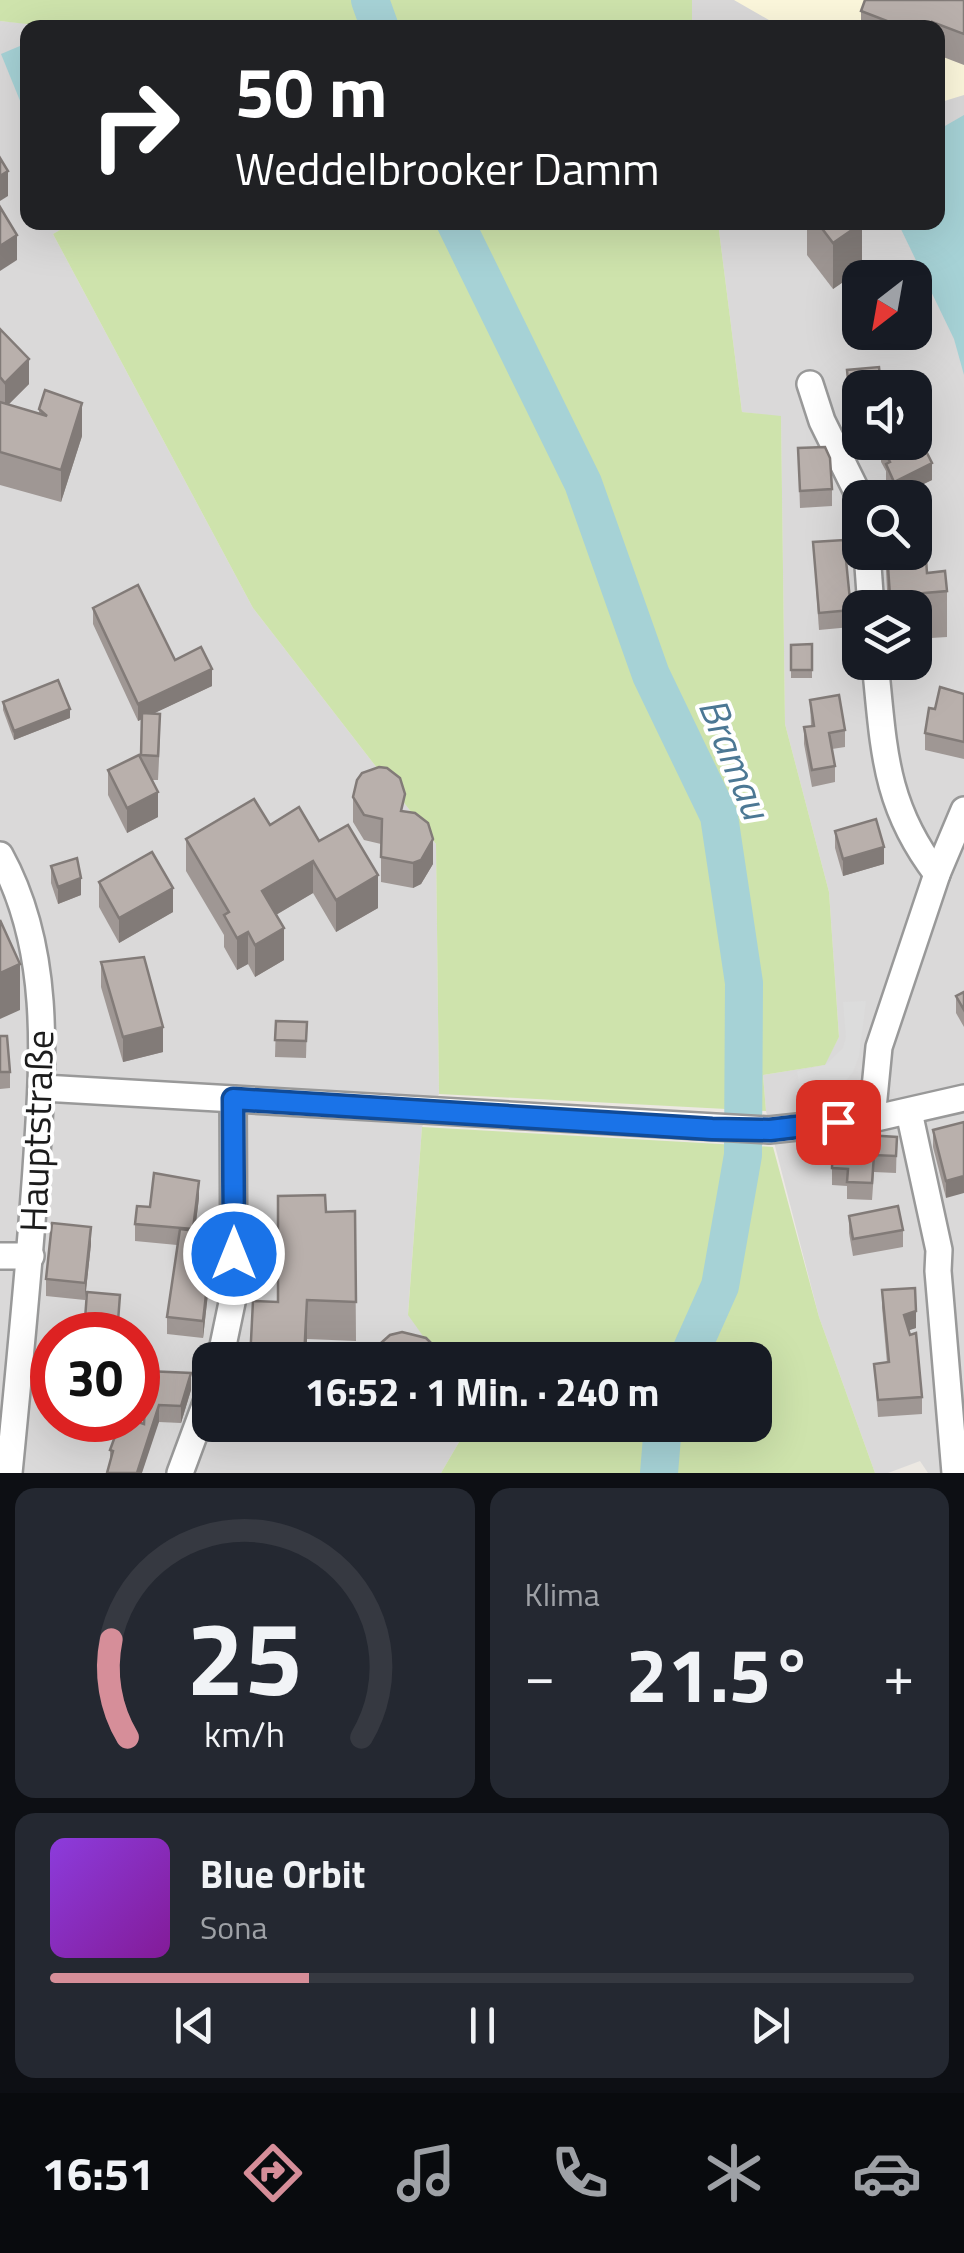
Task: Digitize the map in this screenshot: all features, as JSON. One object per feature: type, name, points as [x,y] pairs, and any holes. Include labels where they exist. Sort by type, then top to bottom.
[{"type":"street","points":[[810,384],[822,421],[851,480]]},
{"type":"street","points":[[877,680],[889,782],[917,848],[938,874]]},
{"type":"street","points":[[872,1118],[879,1047],[964,810]]},
{"type":"street","name":"Hauptstraße","points":[[0,855],[27,919],[40,990],[43,1088],[10,1473]]},
{"type":"street","points":[[43,1088],[770,1130],[909,1112],[964,1098]]},
{"type":"street","points":[[224,1342],[234,1293],[233,1099]]},
{"type":"street","points":[[909,1112],[939,1250],[955,1473]]},
{"type":"street","points":[[0,1256],[31,1256]]},
{"type":"street","points":[[180,1473],[192,1441]]},
{"type":"shaded area","points":[[692,0],[964,0],[964,1473],[928,1473],[920,1461],[888,1473],[875,1473],[819,1317],[766,1111],[763,1075],[824,1065],[839,1037],[829,892],[785,724],[781,417],[742,412],[719,230],[945,230],[945,20],[692,20]]},
{"type":"shaded area","points":[[734,0],[964,0],[964,95],[945,101],[945,20],[769,20]]},
{"type":"shaded area","points":[[0,21],[20,23],[20,230],[61,230],[53,234],[253,608],[436,844],[439,1094],[422,1127],[408,1314],[427,1342],[192,1342],[192,1442],[459,1442],[441,1473],[0,1473]]},
{"type":"shaded area","points":[[866,1001],[859,1056],[853,1072],[832,1089],[801,1096],[797,1071],[825,1065],[843,1048],[843,1002]]},
{"type":"green space","points":[[0,0],[692,0],[692,20],[0,21]]},
{"type":"green space","points":[[60,230],[719,230],[742,412],[781,416],[785,724],[829,892],[839,1037],[825,1065],[763,1075],[766,1111],[439,1094],[436,844],[253,608],[53,234]]},
{"type":"green space","points":[[422,1127],[773,1147],[819,1317],[875,1473],[441,1473],[459,1442],[772,1442],[772,1342],[427,1342],[408,1315]]},
{"type":"water","points":[[20,46],[20,101],[1,54]]},
{"type":"water","points":[[964,115],[964,375],[954,339],[932,293],[932,260],[916,260],[901,230],[945,230],[945,126]]},
{"type":"building","points":[[865,0],[964,0],[964,34],[945,27],[945,20],[884,20],[861,11]]},
{"type":"building","points":[[0,158],[8,171],[0,176]]},
{"type":"building","points":[[0,207],[17,235],[0,246]]},
{"type":"building","points":[[823,230],[852,230],[833,243]]},
{"type":"building","points":[[0,329],[29,359],[5,383],[0,377]]},
{"type":"building","points":[[45,390],[82,403],[61,470],[0,452],[0,402],[47,416],[39,409]]},
{"type":"building","points":[[825,447],[830,458],[832,489],[800,491],[798,448]]},
{"type":"building","points":[[932,463],[893,480],[886,464]]},
{"type":"building","points":[[842,540],[842,570],[847,570],[849,590],[842,590],[842,611],[819,613],[813,542]]},
{"type":"building","points":[[888,570],[945,571],[947,591],[890,590]]},
{"type":"building","points":[[138,585],[175,660],[201,647],[212,669],[138,704],[93,608]]},
{"type":"building","points":[[812,644],[812,670],[791,670],[791,645]]},
{"type":"building","points":[[58,680],[70,709],[14,731],[3,702]]},
{"type":"building","points":[[940,687],[964,694],[964,742],[925,733],[929,708],[935,709]]},
{"type":"building","points":[[839,695],[845,730],[829,733],[835,766],[812,770],[804,727],[814,726],[810,700]]},
{"type":"building","points":[[142,713],[160,714],[158,756],[141,755]]},
{"type":"building","points":[[139,755],[158,792],[127,808],[108,770]]},
{"type":"building","points":[[379,767],[400,778],[405,794],[401,811],[415,813],[428,823],[433,839],[421,860],[413,863],[381,857],[382,819],[364,815],[353,797],[362,773]]},
{"type":"building","points":[[254,799],[270,825],[299,807],[319,841],[348,825],[378,875],[336,900],[313,861],[262,891],[284,928],[255,945],[248,932],[237,938],[224,915],[229,912],[186,839]]},
{"type":"building","points":[[876,819],[884,847],[843,859],[835,831]]},
{"type":"building","points":[[152,852],[173,888],[119,918],[99,882]]},
{"type":"building","points":[[77,858],[81,878],[58,887],[51,866]]},
{"type":"building","points":[[0,920],[20,964],[0,973]]},
{"type":"building","points":[[144,957],[163,1027],[123,1037],[101,962]]},
{"type":"building","points":[[964,992],[964,1010],[956,996]]},
{"type":"building","points":[[276,1021],[307,1022],[306,1041],[275,1040]]},
{"type":"building","points":[[0,1036],[7,1036],[10,1072],[0,1072]]},
{"type":"building","points":[[964,1122],[964,1176],[946,1181],[933,1130]]},
{"type":"building","points":[[866,1135],[897,1137],[896,1156],[874,1155],[872,1183],[847,1182],[848,1169],[832,1168],[833,1140],[866,1142]]},
{"type":"building","points":[[154,1173],[199,1181],[193,1229],[135,1224],[137,1206],[150,1207]]},
{"type":"building","points":[[325,1195],[326,1212],[355,1211],[356,1302],[307,1300],[305,1342],[251,1342],[253,1301],[278,1302],[278,1196]]},
{"type":"building","points":[[898,1206],[903,1230],[853,1239],[849,1216]]},
{"type":"building","points":[[52,1223],[91,1227],[85,1283],[46,1279]]},
{"type":"building","points":[[180,1229],[213,1233],[203,1321],[167,1317]]},
{"type":"building","points":[[915,1288],[916,1311],[904,1315],[910,1335],[916,1333],[922,1397],[878,1400],[874,1364],[889,1362],[882,1290]]},
{"type":"building","points":[[87,1292],[120,1295],[119,1312],[86,1312]]},
{"type":"building","points":[[402,1332],[430,1342],[382,1342]]},
{"type":"building","points":[[160,1372],[191,1373],[181,1406],[160,1405]]},
{"type":"building","points":[[113,1442],[147,1442],[137,1473],[107,1473],[113,1451]]},
{"type":"waterway","name":"Bramau","points":[[370,0],[377,20]]},
{"type":"waterway","name":"Bramau","points":[[459,230],[583,483],[651,675],[719,816],[744,983],[743,1155],[720,1286],[695,1342]]},
{"type":"waterway","name":"Bramau","points":[[659,1473],[662,1442]]},
{"type":"route","points":[[234,1254],[233,1099],[712,1129],[770,1130],[838,1122]]}]
